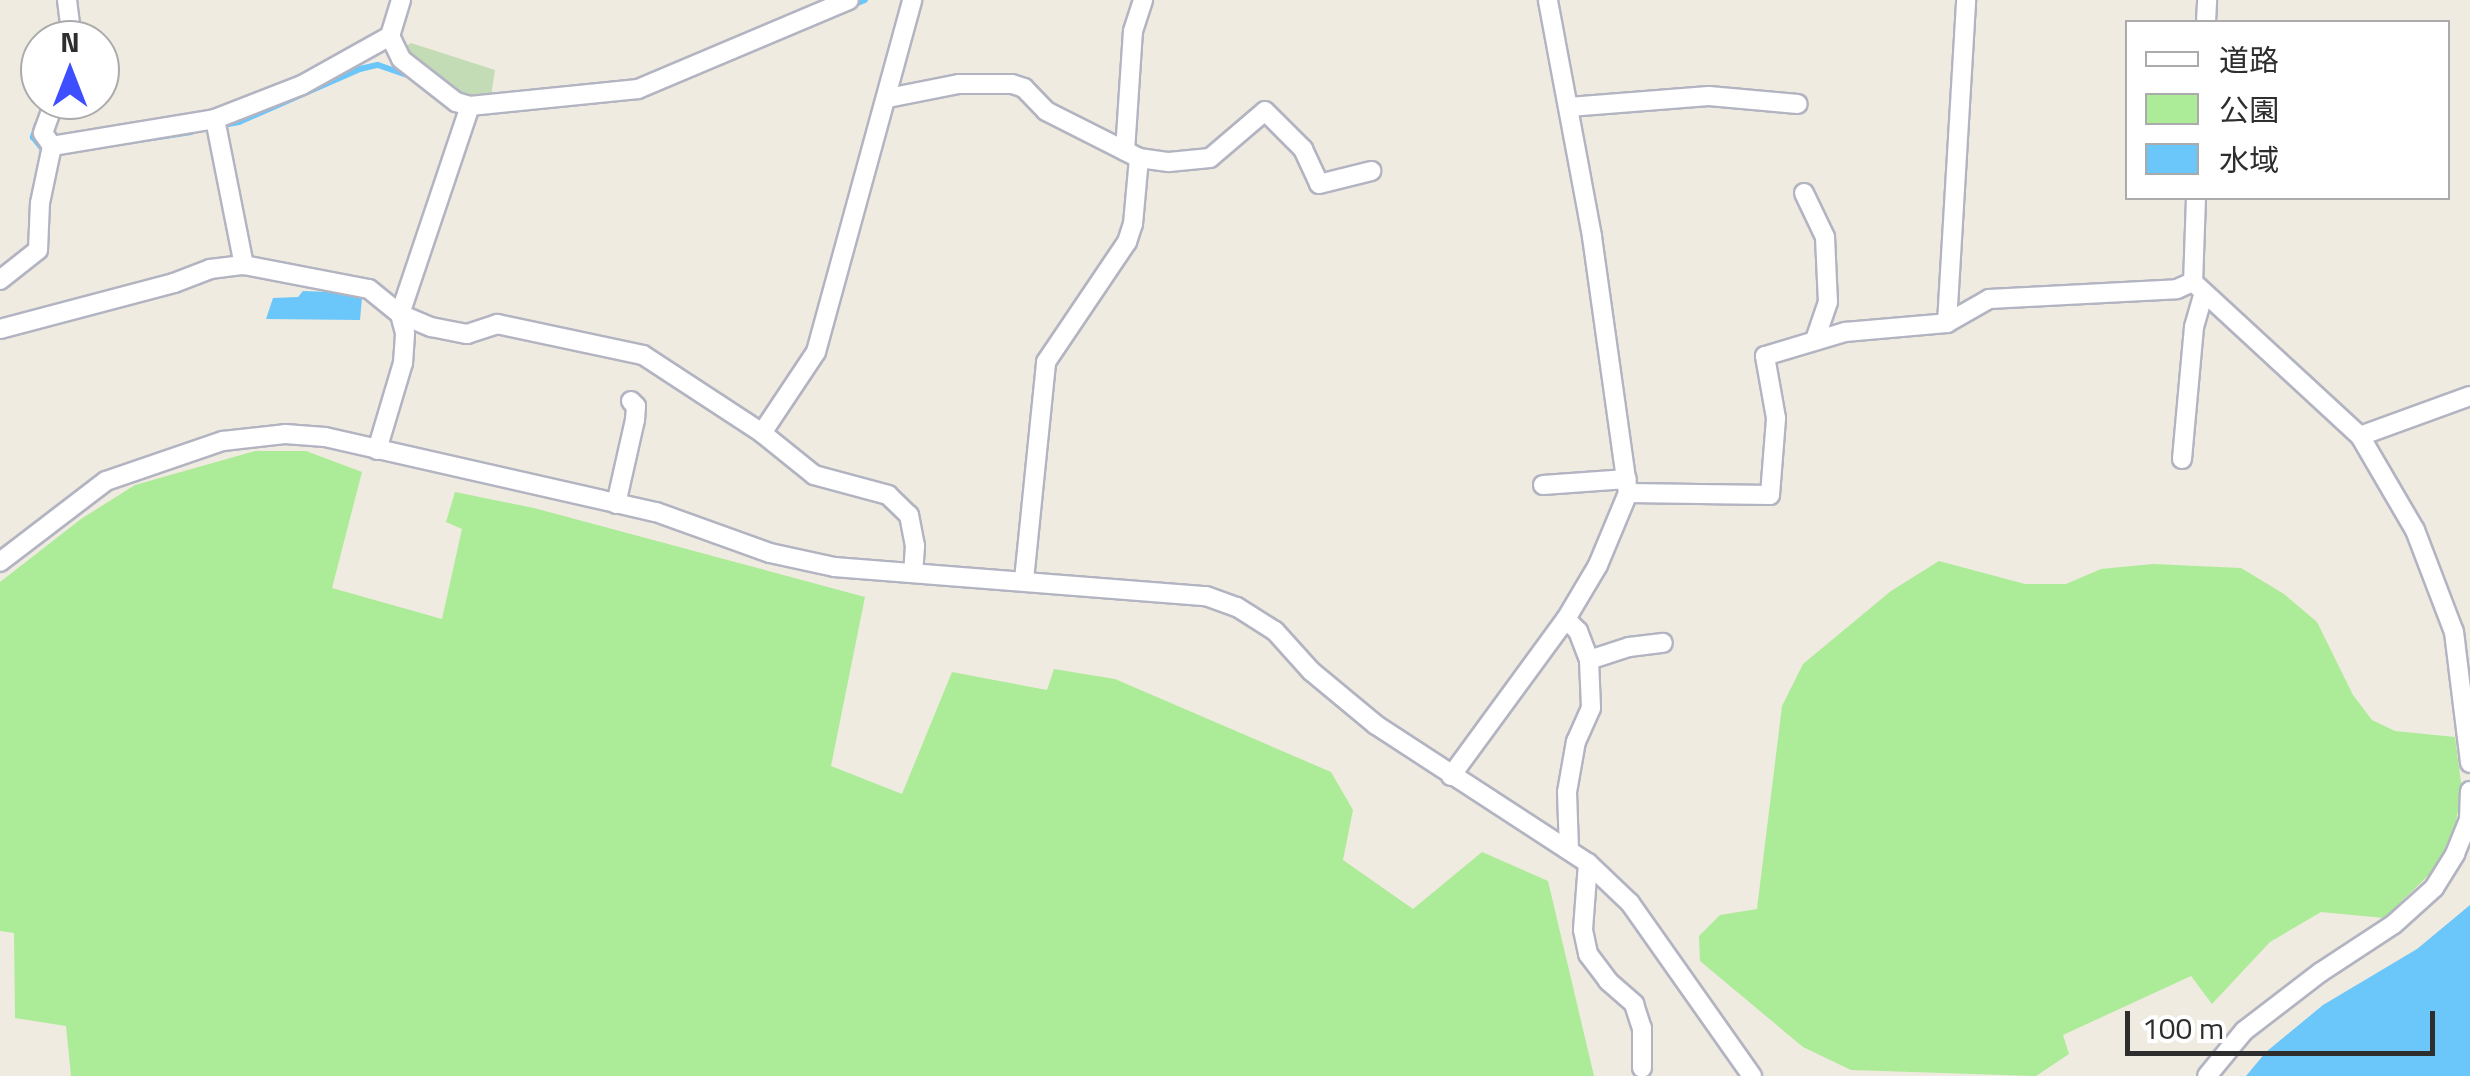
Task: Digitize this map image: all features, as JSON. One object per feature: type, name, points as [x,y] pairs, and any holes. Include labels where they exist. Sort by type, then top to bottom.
[{"type":"street","points":[[401,0],[390,36],[401,59],[456,102],[470,106],[638,89],[849,0]]},
{"type":"street","points":[[762,433],[808,370],[816,352],[912,0]]},
{"type":"street","points":[[1024,580],[1046,362],[1127,242],[1134,224],[1133,32],[1143,0]]},
{"type":"street","points":[[1450,776],[1566,620],[1598,564],[1627,486],[1569,107],[1548,0]]},
{"type":"street","points":[[1947,323],[1966,0]]},
{"type":"street","points":[[51,152],[216,125],[302,85],[390,36]]},
{"type":"street","points":[[888,98],[959,84],[1012,84],[1024,88],[1046,112],[1132,154],[1191,163],[1210,158],[1265,112],[1304,149],[1319,184],[1371,172]]},
{"type":"street","points":[[1569,107],[1709,96],[1798,104]]},
{"type":"street","points":[[377,450],[403,363],[405,333],[400,314],[470,106]]},
{"type":"street","points":[[0,280],[38,250],[51,152],[43,134],[48,120]]},
{"type":"street","points":[[216,125],[244,265]]},
{"type":"street","points":[[1804,194],[1825,237],[1828,302],[1815,338]]},
{"type":"street","points":[[2182,459],[2198,288],[2196,200]]},
{"type":"street","points":[[0,329],[174,283],[210,268],[244,265],[369,289],[400,314],[431,327],[467,334],[497,324],[643,356],[762,433],[814,475],[888,495],[909,515],[915,546],[912,572]]},
{"type":"street","points":[[1543,485],[1770,495],[1776,418],[1765,356],[1815,338],[1947,323],[1989,299],[2198,288],[2360,436],[2415,530],[2464,654],[2470,764]]},
{"type":"street","points":[[2360,436],[2470,396]]},
{"type":"street","points":[[616,504],[635,420],[636,406],[631,401]]},
{"type":"street","points":[[0,562],[106,481],[223,441],[286,434],[324,437],[656,512],[770,552],[834,567],[1174,592],[1237,607],[1274,631],[1311,671],[1376,725],[1588,864],[1630,903],[1752,1076]]},
{"type":"street","points":[[1566,620],[1578,631],[1589,660],[1591,708],[1576,741],[1567,792],[1569,849]]},
{"type":"street","points":[[1589,660],[1629,647],[1663,643]]},
{"type":"street","points":[[2207,1076],[2244,1031],[2321,972],[2394,924],[2434,888],[2455,854],[2469,818],[2470,791]]},
{"type":"street","points":[[1588,864],[1583,930],[1588,954],[1608,981],[1634,1004],[1642,1028],[1642,1068]]},
{"type":"green space","points":[[411,43],[495,70],[491,96],[461,99],[403,48]]},
{"type":"green space","points":[[255,451],[306,451],[362,472],[332,588],[442,619],[462,529],[446,522],[455,492],[534,508],[865,597],[831,766],[902,794],[952,672],[1047,690],[1054,669],[1115,679],[1331,772],[1353,810],[1343,860],[1413,909],[1482,852],[1548,881],[1594,1076],[71,1076],[66,1026],[15,1018],[14,933],[0,931],[0,582],[81,519],[135,485]]},
{"type":"green space","points":[[1939,561],[2025,584],[2066,584],[2101,569],[2153,564],[2241,568],[2284,594],[2317,622],[2353,695],[2372,720],[2395,731],[2455,737],[2462,790],[2454,832],[2433,871],[2384,918],[2321,912],[2270,942],[2212,1004],[2191,976],[2063,1035],[2069,1054],[2036,1076],[1851,1070],[1803,1047],[1700,961],[1699,936],[1720,915],[1757,909],[1782,706],[1803,664],[1891,591]]},
{"type":"water","points":[[303,291],[355,293],[362,298],[360,320],[266,319],[273,298],[298,297]]},
{"type":"water","points":[[2470,905],[2470,1076],[2246,1076],[2266,1052],[2323,1005],[2417,949]]},
{"type":"waterway","points":[[850,6],[865,0]]},
{"type":"waterway","points":[[218,126],[239,122],[360,69],[378,65],[412,77]]},
{"type":"waterway","points":[[37,124],[33,137],[47,154],[191,132]]}]
